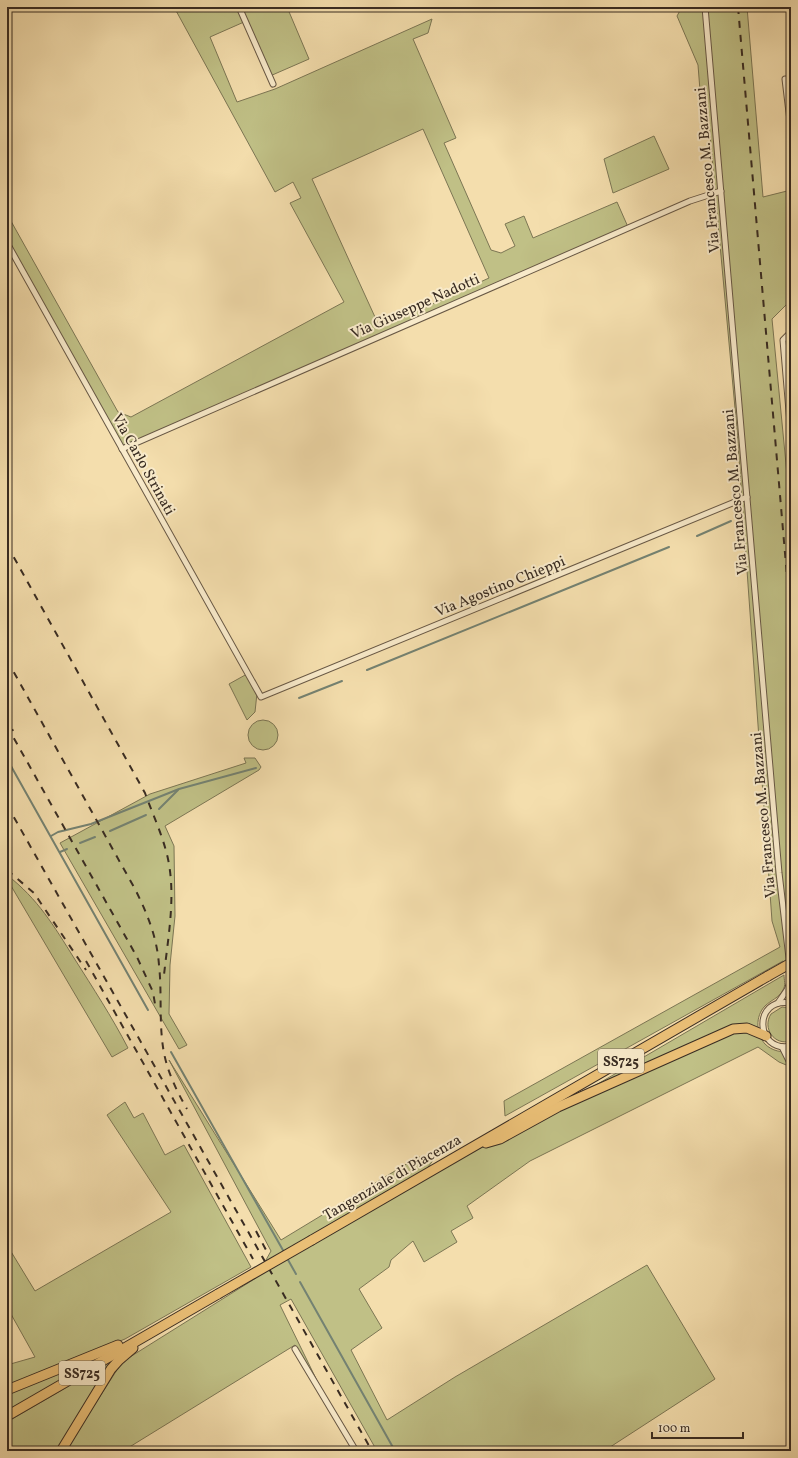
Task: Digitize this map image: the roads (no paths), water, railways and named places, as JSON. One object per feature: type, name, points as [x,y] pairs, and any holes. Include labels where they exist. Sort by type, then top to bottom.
[{"type":"highway","name":"Tangenziale di Piacenza","points":[[7,1416],[791,963]]},
{"type":"highway","points":[[473,1146],[500,1138],[558,1106],[733,1029],[747,1028],[766,1036]]},
{"type":"highway","points":[[7,1390],[156,1329]]},
{"type":"highway","points":[[61,1451],[111,1369],[119,1360],[156,1329]]},
{"type":"street","points":[[239,7],[273,84]]},
{"type":"street","name":"Via Francesco M. Bazzani","points":[[705,7],[779,873],[791,975]]},
{"type":"street","points":[[791,79],[786,80],[791,129]]},
{"type":"street","name":"Via Giuseppe Nadotti","points":[[122,448],[676,206],[705,195],[721,191]]},
{"type":"street","name":"Via Carlo Strinati","points":[[7,243],[261,697]]},
{"type":"street","points":[[791,332],[783,340],[791,435]]},
{"type":"street","name":"Via Agostino Chieppi","points":[[261,697],[747,497]]},
{"type":"street","points":[[778,1003],[787,990],[791,980]]},
{"type":"street","points":[[791,1002],[778,1003],[772,1006],[764,1016],[762,1023],[766,1036],[770,1042],[782,1047],[791,1046]]},
{"type":"street","points":[[782,1047],[791,1065]]},
{"type":"street","points":[[295,1349],[356,1451]]},
{"type":"waterway","points":[[697,536],[731,521]]},
{"type":"waterway","points":[[367,670],[669,547]]},
{"type":"waterway","points":[[299,698],[342,681]]},
{"type":"waterway","points":[[7,759],[148,1010]]},
{"type":"waterway","points":[[51,836],[58,832],[91,824],[179,789],[256,768]]},
{"type":"waterway","points":[[159,809],[178,790]]},
{"type":"waterway","points":[[110,831],[146,815]]},
{"type":"waterway","points":[[80,843],[95,837]]},
{"type":"waterway","points":[[60,852],[67,849]]},
{"type":"waterway","points":[[171,1052],[284,1252]]},
{"type":"waterway","points":[[287,1258],[296,1274]]},
{"type":"waterway","points":[[300,1282],[395,1451]]},
{"type":"railway","points":[[738,7],[791,623]]},
{"type":"railway","points":[[7,545],[145,793],[161,834],[168,859],[171,888],[170,917],[164,975]]},
{"type":"railway","points":[[7,660],[144,907],[154,935],[158,955],[161,1027],[164,1055],[172,1079],[187,1109]]},
{"type":"railway","points":[[7,716],[13,731]]},
{"type":"railway","points":[[7,726],[137,957],[153,992],[156,1010]]},
{"type":"railway","points":[[7,805],[372,1451]]},
{"type":"railway","points":[[7,870],[34,893],[86,970]]},
{"type":"railway","points":[[86,961],[253,1259]]},
{"type":"railway","points":[[256,1231],[266,1250]]}]
